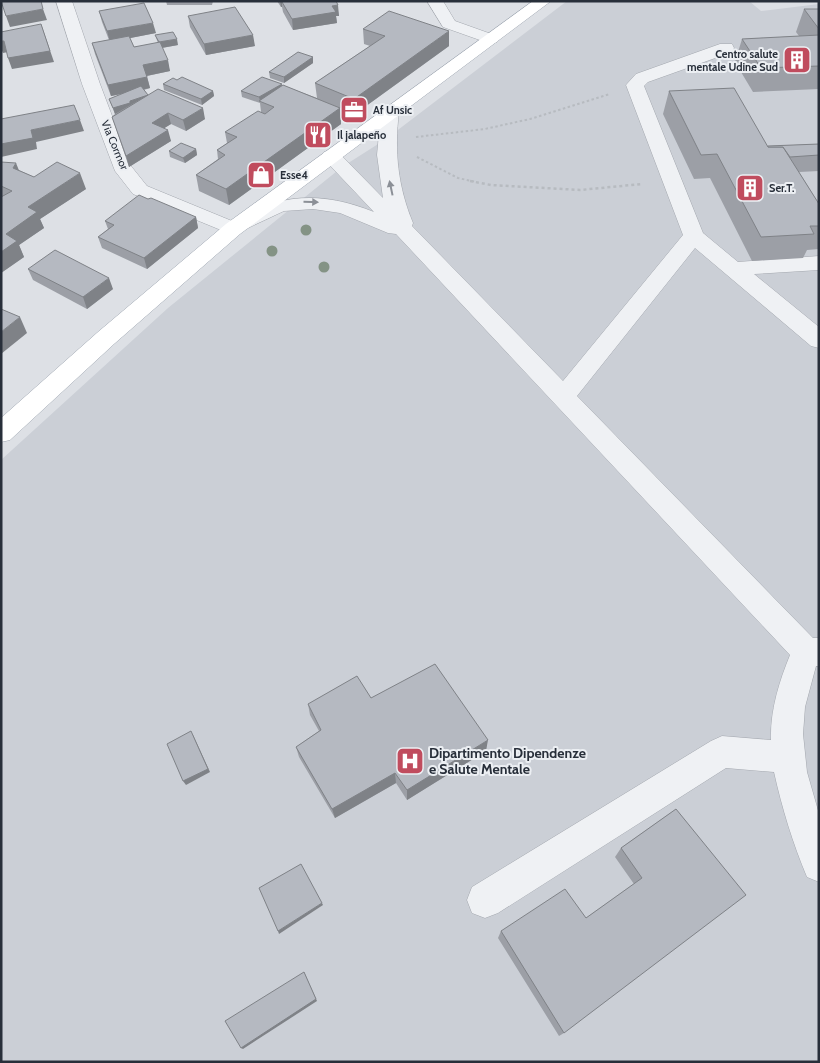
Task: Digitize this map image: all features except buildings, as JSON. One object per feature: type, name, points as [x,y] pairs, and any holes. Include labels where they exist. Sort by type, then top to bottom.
[{"type":"main road","points":[[1,433],[106,338],[233,229],[543,1]]},
{"type":"street","name":"Via Cormor","points":[[64,1],[91,84],[122,166],[140,190],[233,229]]},
{"type":"street","points":[[435,1],[449,24],[491,39]]},
{"type":"street","points":[[726,48],[642,78],[635,85],[694,236],[819,340]]},
{"type":"street","points":[[390,112],[386,139],[390,186],[395,206],[408,234]]},
{"type":"street","points":[[331,156],[812,652],[793,688],[788,716],[788,757],[798,802],[819,865]]},
{"type":"street","points":[[233,229],[263,212],[282,205],[300,202],[348,208],[408,234]]},
{"type":"street","points":[[563,396],[694,236]]},
{"type":"street","points":[[733,269],[819,263]]},
{"type":"street","points":[[485,900],[722,752],[788,757]]},
{"type":"path","points":[[386,139],[485,129],[530,119],[635,85]]},
{"type":"path","points":[[386,139],[458,178],[491,185],[580,190],[634,186],[671,179]]},
{"type":"shaded area","name":"Dipartimento Dipendenze e Salute Mentale","points":[[567,1],[749,1],[761,11],[819,4],[819,1062],[1,1062],[1,460],[168,308],[342,167],[386,139]]},
{"type":"place","name":"Centro salute mentale Udine Sud","points":[[797,60]]},
{"type":"place","name":"Af Unsic","points":[[354,110]]},
{"type":"place","name":"Il jalapeño","points":[[318,135]]},
{"type":"place","name":"Esse4","points":[[261,175]]},
{"type":"place","name":"Ser.T.","points":[[750,188]]},
{"type":"place","name":"Dipartimento Dipendenze e Salute Mentale","points":[[410,761]]}]
